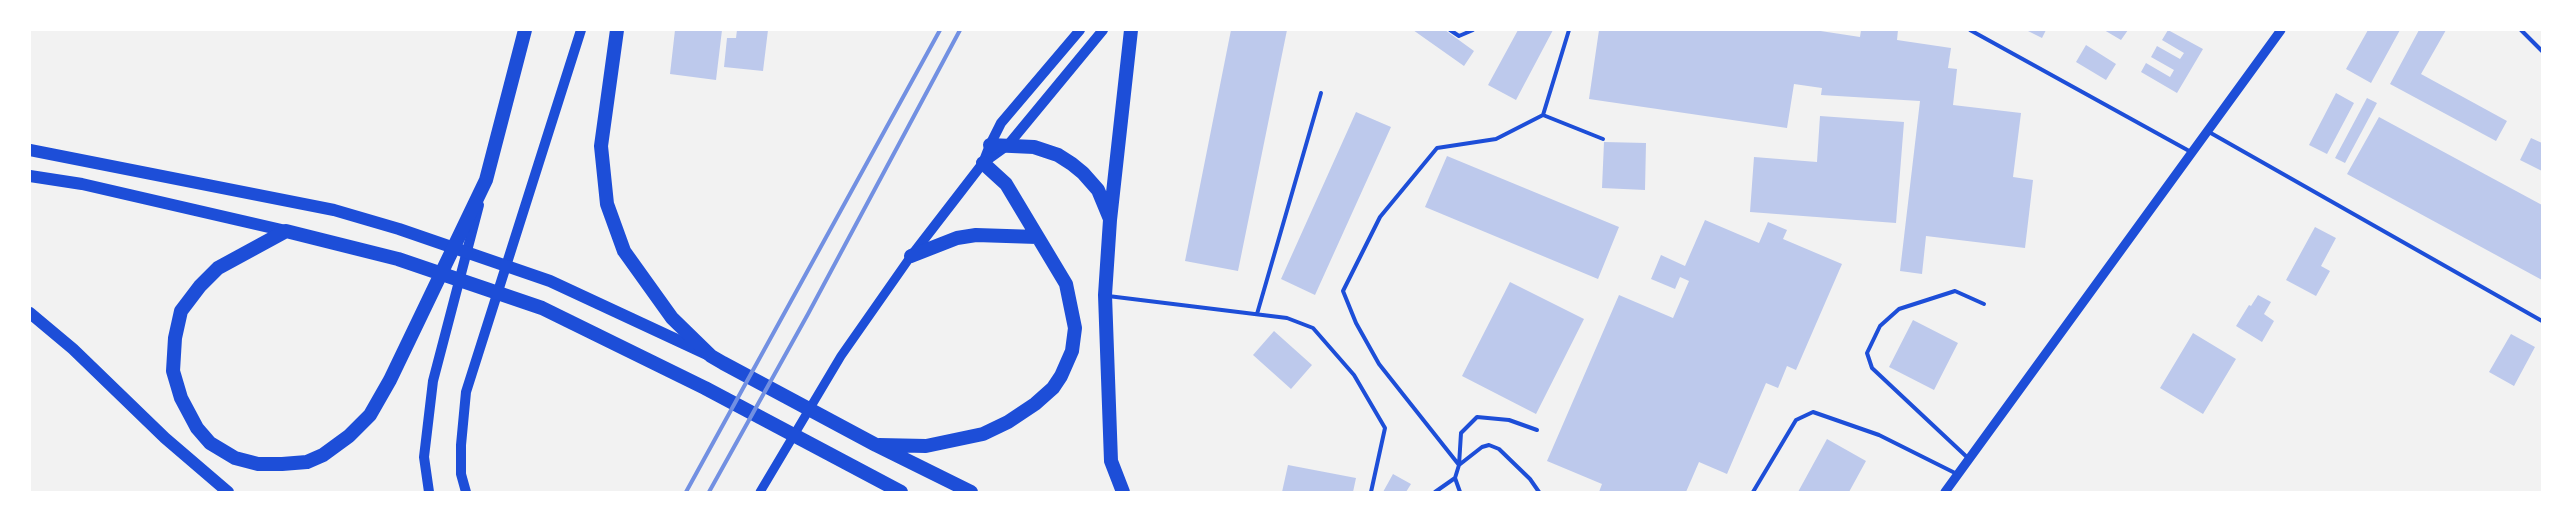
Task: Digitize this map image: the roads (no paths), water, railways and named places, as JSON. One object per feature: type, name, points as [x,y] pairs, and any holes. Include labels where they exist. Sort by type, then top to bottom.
[{"type":"highway","points":[[525,30],[486,180],[390,380],[370,415],[349,436],[323,455],[307,462],[258,464],[235,458],[210,443],[197,428],[181,398],[173,371],[175,338],[181,311],[200,286],[218,268],[286,231],[398,259],[542,308],[705,388],[901,492]]},
{"type":"highway","points":[[618,30],[601,146],[607,204],[624,251],[672,318],[717,360],[841,427],[971,492]]},
{"type":"highway","points":[[1123,492],[1111,461],[1110,452],[1105,295],[1110,220],[1130,30]]},
{"type":"highway","points":[[990,145],[1042,149],[1072,164],[1084,172],[1098,190],[1110,220]]},
{"type":"highway","points":[[876,445],[926,446],[983,434],[1008,422],[1035,404],[1053,388],[1061,376],[1072,350],[1073,310],[1066,284],[1006,184],[984,163]]},
{"type":"highway","points":[[911,256],[957,238],[976,234],[1037,237]]},
{"type":"main road","points":[[466,492],[461,474],[461,446],[466,392],[581,30]]},
{"type":"main road","points":[[984,163],[990,145],[1001,123],[1080,30]]},
{"type":"main road","points":[[911,256],[984,163],[1008,145],[1102,30]]},
{"type":"main road","points":[[30,150],[334,210],[399,229],[550,281],[717,360]]},
{"type":"main road","points":[[30,176],[82,184],[286,231]]},
{"type":"main road","points":[[429,492],[424,457],[426,423],[433,381],[486,180]]},
{"type":"main road","points":[[30,313],[73,349],[165,438],[228,492]]},
{"type":"street","points":[[1945,492],[2209,132],[2281,30]]},
{"type":"street","points":[[760,492],[841,356],[911,256]]},
{"type":"lane","points":[[1450,30],[1459,36],[1473,30]]},
{"type":"lane","points":[[1459,465],[1379,364],[1356,324],[1344,291],[1380,216],[1437,148],[1496,139],[1543,115],[1569,30]]},
{"type":"lane","points":[[1970,30],[2193,153]]},
{"type":"lane","points":[[2521,30],[2542,50]]},
{"type":"lane","points":[[1257,314],[1321,93]]},
{"type":"lane","points":[[1543,115],[1603,139]]},
{"type":"lane","points":[[2209,132],[2542,321]]},
{"type":"lane","points":[[1969,459],[1872,368],[1867,354],[1880,326],[1899,309],[1955,291],[1984,304]]},
{"type":"lane","points":[[1105,295],[1286,318],[1314,328],[1354,375],[1385,428],[1371,492]]},
{"type":"lane","points":[[1753,492],[1796,420],[1813,412],[1879,435],[1958,474]]},
{"type":"lane","points":[[1460,492],[1455,478],[1459,465],[1460,433],[1477,417],[1509,420],[1537,430]]},
{"type":"lane","points":[[1459,465],[1482,447],[1494,445],[1530,479],[1538,492]]},
{"type":"lane","points":[[1435,492],[1455,478]]},
{"type":"railway","points":[[686,492],[940,30]]},
{"type":"railway","points":[[709,492],[808,314],[960,30]]}]
